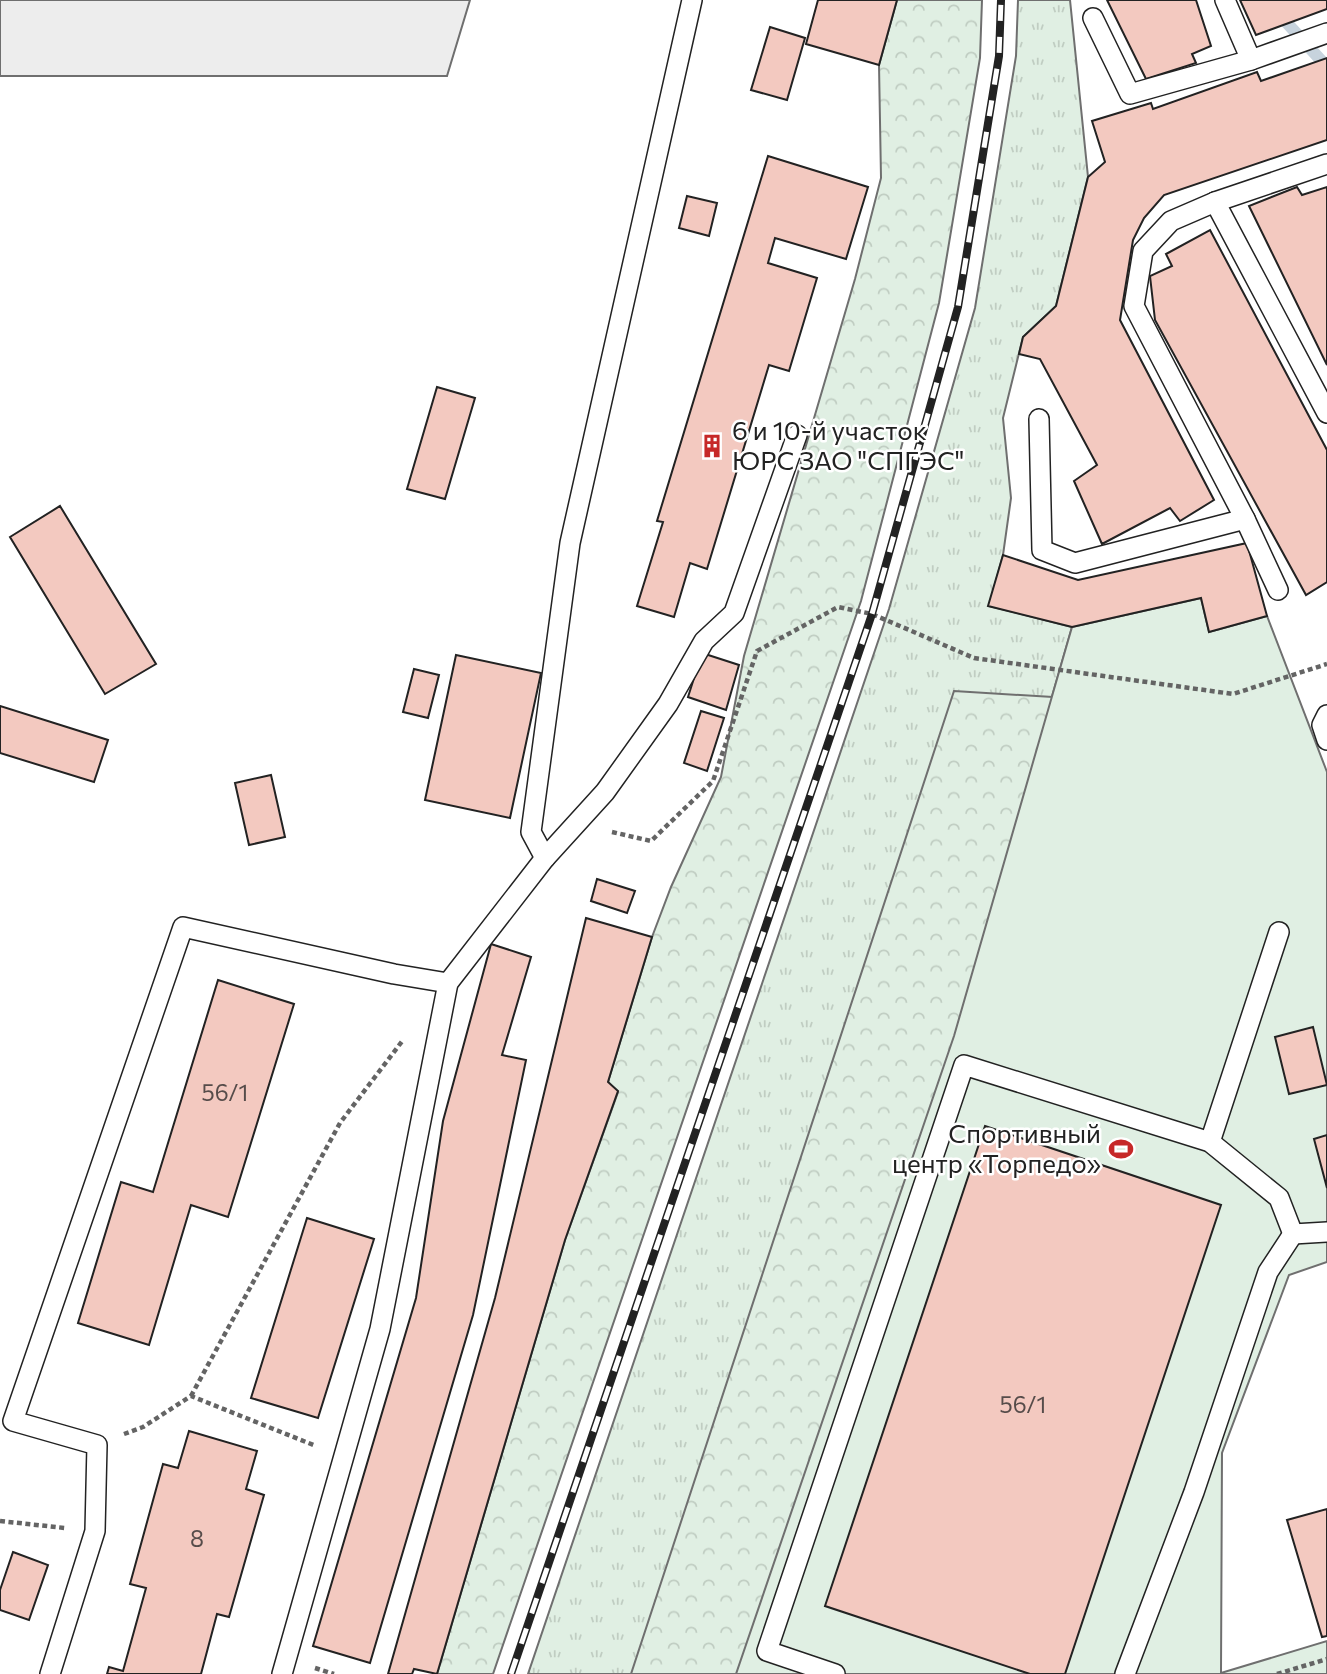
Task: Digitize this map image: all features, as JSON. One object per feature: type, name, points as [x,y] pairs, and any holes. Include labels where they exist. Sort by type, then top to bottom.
[{"type":"lane","points":[[545,858],[531,832],[570,542],[692,0]]},
{"type":"lane","points":[[1225,0],[1251,60]]},
{"type":"lane","points":[[1093,18],[1130,94],[1251,60],[1327,33]]},
{"type":"lane","points":[[1278,590],[1245,519],[1134,306],[1143,251],[1171,221],[1215,202],[1327,164]]},
{"type":"lane","points":[[1215,202],[1327,414]]},
{"type":"lane","points":[[1039,419],[1042,550],[1075,563],[1245,519]]},
{"type":"lane","points":[[282,1674],[380,1329],[448,983],[545,858],[584,818],[668,704],[704,641],[734,613],[797,435]]},
{"type":"lane","points":[[1327,715],[1322,725],[1327,740]]},
{"type":"lane","points":[[50,1674],[95,1531],[97,1445],[7,1423],[183,927],[448,983]]},
{"type":"lane","points":[[1210,1142],[1279,932]]},
{"type":"lane","points":[[835,1674],[768,1651],[964,1065],[1210,1142],[1279,1198],[1293,1234]]},
{"type":"lane","points":[[1293,1234],[1327,1232]]},
{"type":"lane","points":[[1125,1674],[1194,1492],[1268,1272],[1293,1234]]},
{"type":"path","points":[[584,818],[595,829],[651,841],[713,781],[757,651],[838,607],[872,614],[974,658],[1233,694],[1327,664]]},
{"type":"path","points":[[97,1445],[143,1427],[191,1396],[340,1122],[406,1037]]},
{"type":"path","points":[[191,1396],[303,1439],[342,1460]]},
{"type":"path","points":[[0,1521],[95,1531]]},
{"type":"path","points":[[1277,1674],[1327,1658]]},
{"type":"green space","points":[[897,0],[982,0],[980,58],[939,303],[861,601],[493,1674],[437,1674],[565,1240],[618,1092],[608,1082],[652,937],[671,887],[721,777],[744,656],[855,279],[881,178],[879,65]]},
{"type":"green space","points":[[1018,0],[1070,0],[1088,177],[1056,306],[1023,337],[1003,418],[1011,498],[1003,555],[989,606],[1072,627],[954,1036],[736,1674],[528,1674],[889,609],[975,308],[1016,56]]},
{"type":"green space","name":"Спортивный центр «Торпедо»","points":[[1201,598],[1209,632],[1267,616],[1327,772],[1327,1262],[1289,1275],[1222,1453],[1221,1673],[1327,1641],[1327,1674],[736,1674],[954,1036],[1072,627]]},
{"type":"green space","points":[[954,691],[1266,710],[745,1674],[631,1674]]},
{"type":"shaded area","points":[[0,0],[470,0],[447,76],[0,76]]},
{"type":"building","points":[[818,0],[897,0],[879,65],[806,44]]},
{"type":"building","points":[[1107,0],[1196,0],[1211,46],[1192,54],[1196,63],[1146,79]]},
{"type":"building","points":[[1240,0],[1327,0],[1327,9],[1256,35]]},
{"type":"building","points":[[770,27],[805,38],[787,100],[751,90]]},
{"type":"building","points":[[1327,58],[1327,140],[1164,195],[1144,218],[1133,240],[1120,320],[1214,500],[1180,521],[1170,508],[1102,544],[1074,481],[1097,465],[1040,359],[1019,354],[1023,337],[1056,306],[1088,177],[1105,162],[1092,121],[1151,103],[1153,109],[1257,72],[1261,81]]},
{"type":"building","name":"6 и 10-й участок ЮРС ЗАО \"СПГЭС\"","points":[[768,156],[868,187],[846,259],[775,238],[768,263],[817,278],[789,371],[769,365],[707,569],[690,563],[674,617],[637,606],[663,522],[657,521]]},
{"type":"building","points":[[1297,187],[1302,195],[1327,187],[1327,365],[1249,206]]},
{"type":"building","points":[[687,196],[717,203],[709,236],[679,228]]},
{"type":"building","points":[[1210,230],[1327,450],[1327,582],[1306,595],[1155,320],[1150,276],[1172,266],[1166,254]]},
{"type":"building","points":[[437,387],[475,398],[445,499],[407,489]]},
{"type":"building","points":[[60,506],[156,664],[105,694],[10,537]]},
{"type":"building","points":[[1247,543],[1267,616],[1209,632],[1201,598],[1072,627],[988,606],[1003,555],[1078,580]]},
{"type":"building","points":[[702,653],[739,665],[726,710],[688,697]]},
{"type":"building","points":[[456,655],[541,673],[510,818],[425,800]]},
{"type":"building","points":[[414,669],[439,675],[428,718],[403,712]]},
{"type":"building","points":[[0,706],[108,740],[94,782],[0,753]]},
{"type":"building","points":[[701,711],[724,718],[707,771],[684,763]]},
{"type":"building","points":[[271,775],[285,837],[249,845],[235,783]]},
{"type":"building","points":[[597,879],[635,891],[627,913],[591,901]]},
{"type":"building","points":[[586,918],[652,937],[608,1082],[618,1091],[565,1240],[437,1674],[414,1669],[412,1674],[388,1674],[495,1298]]},
{"type":"building","points":[[491,944],[531,957],[502,1055],[526,1060],[473,1315],[370,1663],[313,1646],[416,1298],[443,1121]]},
{"type":"building","points":[[218,980],[294,1004],[228,1217],[191,1205],[149,1345],[78,1323],[121,1182],[153,1192]]},
{"type":"building","points":[[1313,1027],[1327,1085],[1289,1094],[1275,1037]]},
{"type":"building","points":[[985,1126],[1221,1205],[1065,1674],[1030,1674],[825,1606]]},
{"type":"building","points":[[1327,1135],[1327,1188],[1314,1139]]},
{"type":"building","points":[[307,1218],[374,1239],[318,1418],[251,1398]]},
{"type":"building","points":[[189,1431],[257,1451],[246,1489],[264,1495],[229,1617],[217,1614],[201,1674],[107,1674],[109,1667],[123,1671],[146,1588],[130,1584],[163,1464],[178,1468]]},
{"type":"building","points":[[1327,1509],[1327,1636],[1322,1637],[1287,1520]]},
{"type":"building","points":[[13,1552],[48,1565],[29,1620],[0,1610],[0,1590]]},
{"type":"waterway","points":[[1266,0],[1327,67]]},
{"type":"railway","points":[[511,1674],[872,614],[958,307],[999,56],[1001,0]]},
{"type":"place","name":"6 и 10-й участок ЮРС ЗАО \"СПГЭС\"","points":[[712,446]]},
{"type":"place","name":"Спортивный центр «Торпедо»","points":[[1121,1149]]}]
